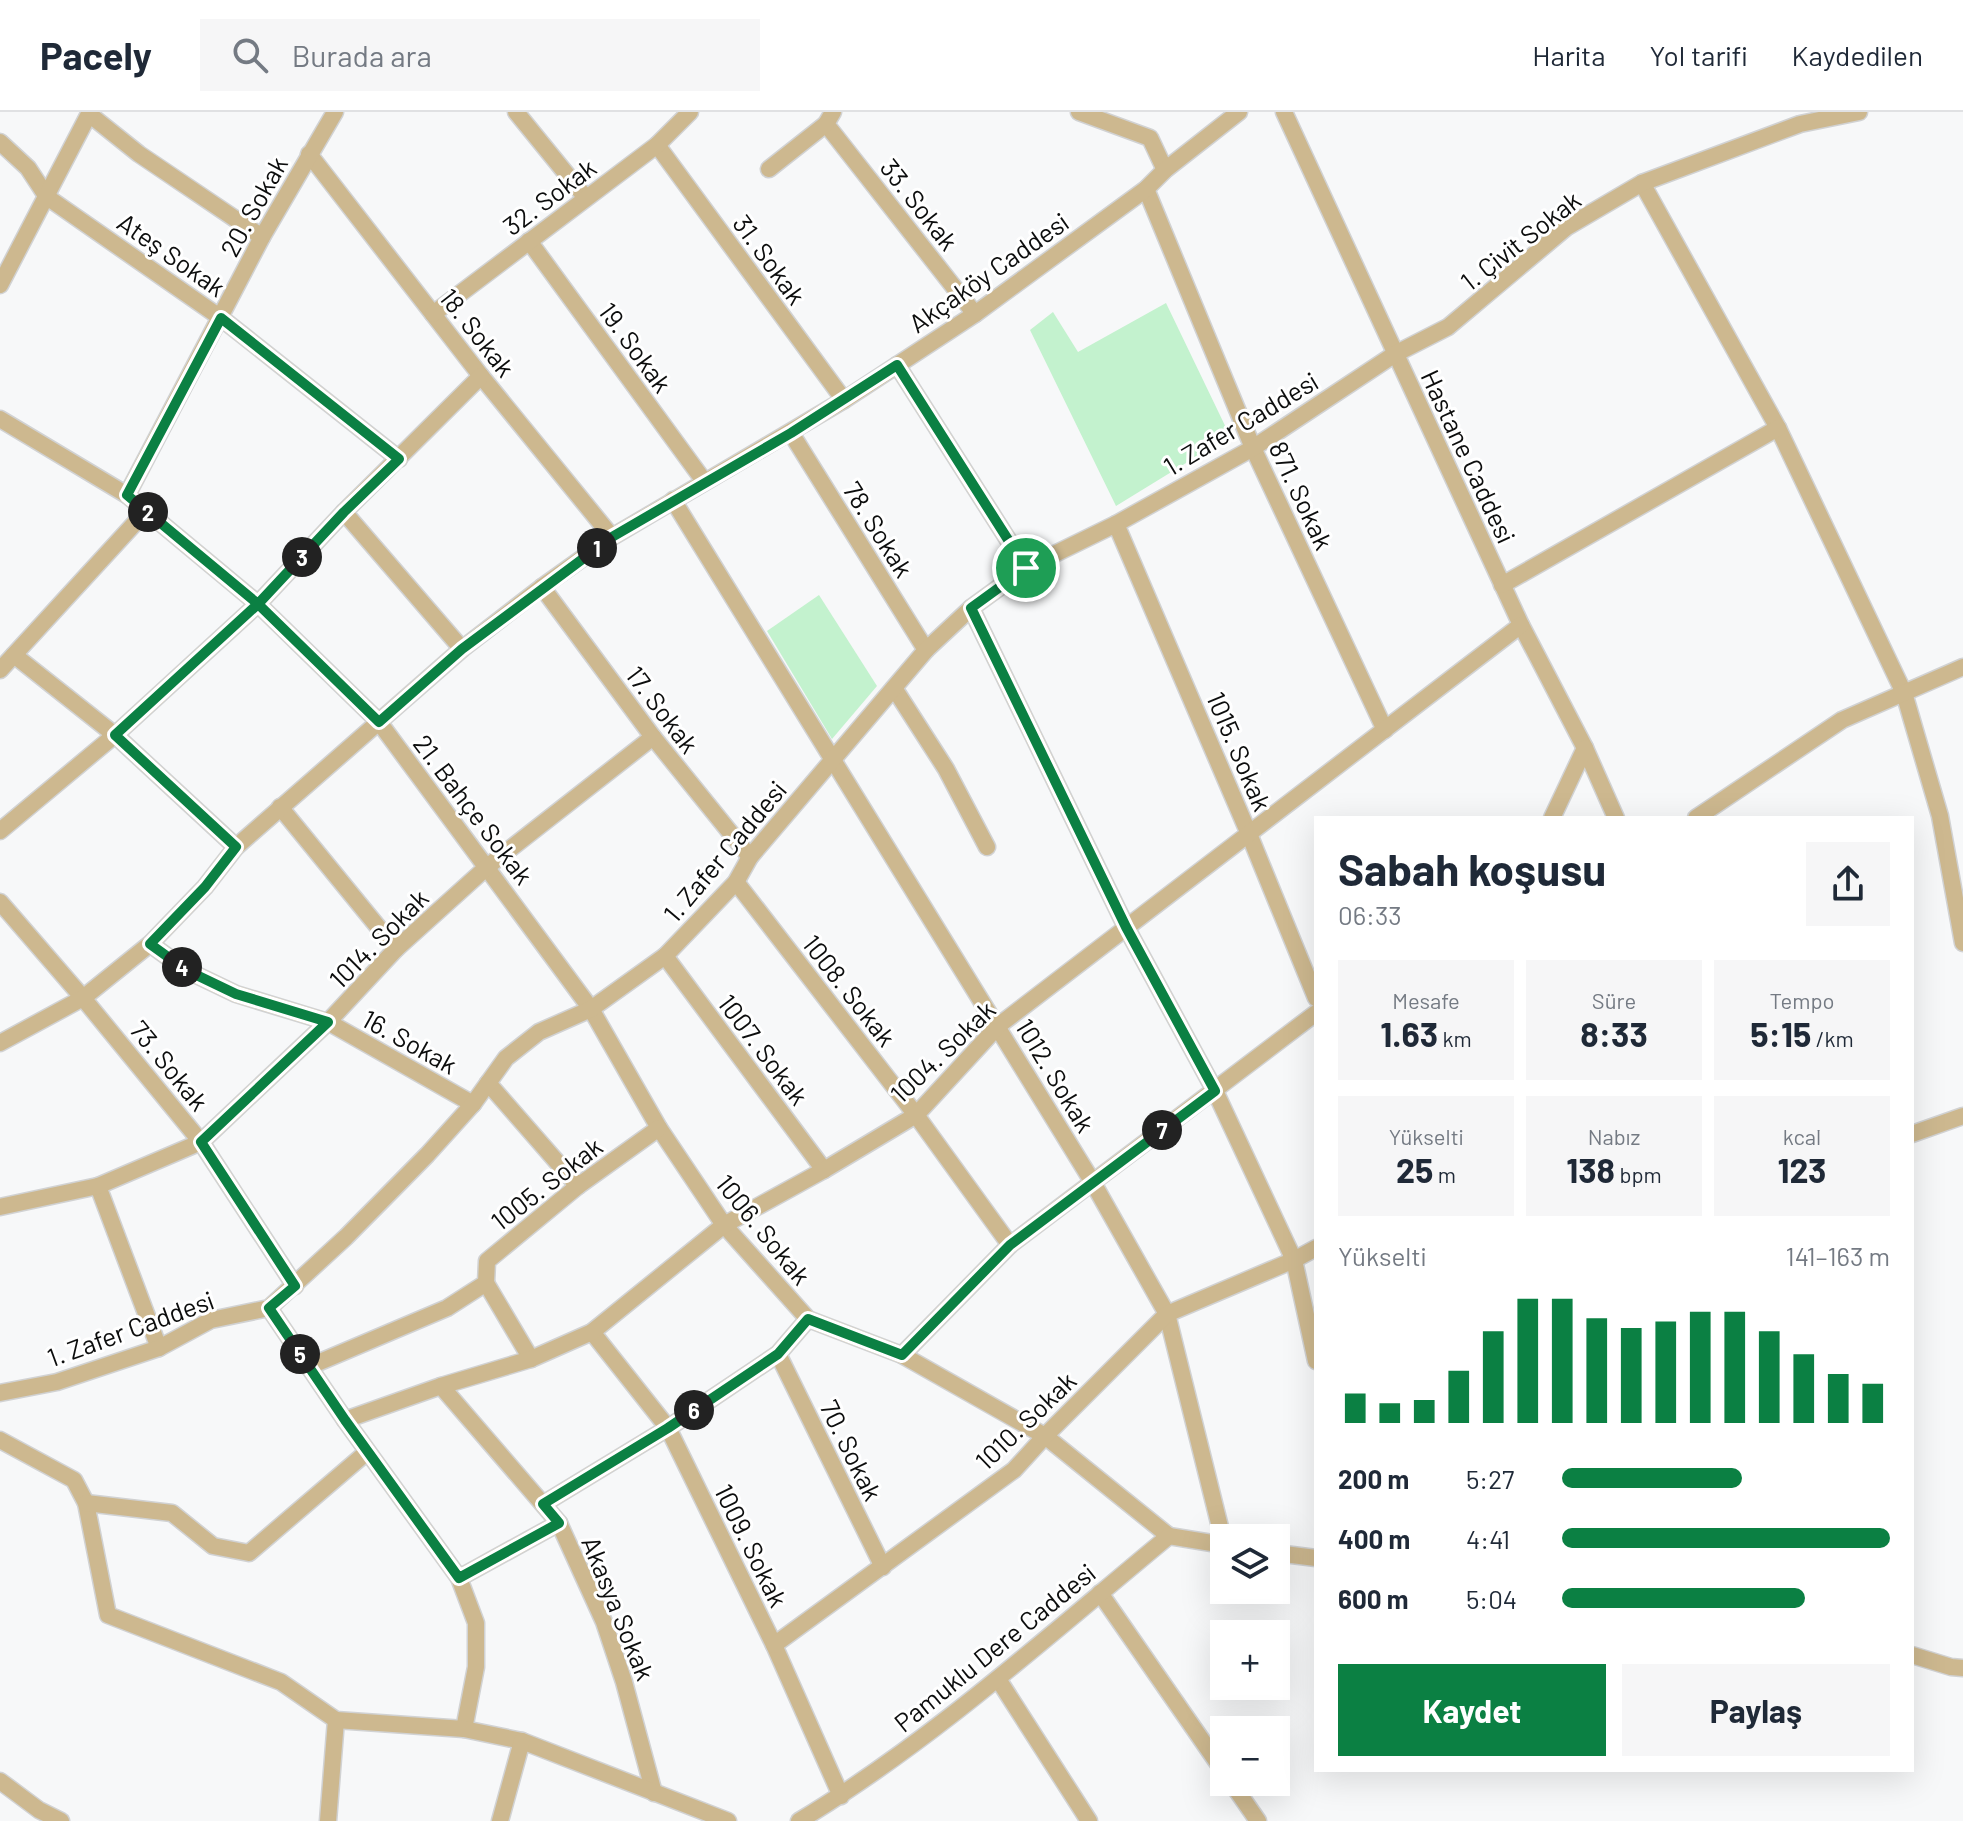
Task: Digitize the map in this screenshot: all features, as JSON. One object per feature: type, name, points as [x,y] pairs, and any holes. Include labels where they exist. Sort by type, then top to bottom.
[{"type":"street","name":"20. Sokak","points":[[127,495],[262,237],[335,112]]},
{"type":"street","points":[[516,112],[586,198]]},
{"type":"street","name":"32. Sokak","points":[[433,314],[657,145],[690,112]]},
{"type":"street","points":[[1079,112],[1150,138],[1165,170]]},
{"type":"street","name":"Akçaköy Caddesi","points":[[0,1043],[83,998],[150,944],[205,887],[236,847],[462,649],[542,587],[612,537],[791,433],[975,314],[1146,189],[1165,170],[1239,112]]},
{"type":"street","name":"Hastane Caddesi","points":[[1284,112],[1502,585],[1585,748],[1615,816]]},
{"type":"street","name":"1. Çivit Sokak","points":[[1395,354],[1448,327],[1567,227],[1642,183],[1800,124],[1859,112]]},
{"type":"street","points":[[0,285],[89,113],[139,154],[262,237]]},
{"type":"street","name":"33. Sokak","points":[[769,169],[830,118],[975,314]]},
{"type":"street","name":"Ateş Sokak","points":[[0,142],[28,168],[47,197],[221,318],[399,459]]},
{"type":"street","name":"31. Sokak","points":[[657,145],[844,400]]},
{"type":"street","name":"18. Sokak","points":[[309,154],[481,376],[612,537]]},
{"type":"street","points":[[1642,183],[1778,428],[1904,693],[1958,886],[1963,943]]},
{"type":"street","name":"871. Sokak","points":[[1146,189],[1253,448],[1385,730]]},
{"type":"street","name":"19. Sokak","points":[[529,241],[704,481]]},
{"type":"street","name":"1. Zafer Caddesi","points":[[0,1393],[57,1382],[159,1348],[211,1320],[269,1308],[427,1155],[473,1104],[506,1058],[539,1032],[591,1009],[665,956],[736,882],[750,857],[926,650],[971,608],[1026,568],[1116,524],[1253,448],[1395,354]]},
{"type":"street","points":[[897,365],[1026,568]]},
{"type":"street","points":[[0,831],[115,735],[258,604],[344,512],[481,376]]},
{"type":"street","name":"21. Bahçe Sokak","points":[[0,419],[127,495],[258,604],[379,722],[591,1009]]},
{"type":"street","points":[[1502,585],[1778,428]]},
{"type":"street","name":"78. Sokak","points":[[791,433],[926,650]]},
{"type":"street","name":"1012. Sokak","points":[[673,500],[998,1026],[1092,1181],[1167,1314],[1219,1524]]},
{"type":"street","points":[[0,670],[146,511]]},
{"type":"street","points":[[344,512],[462,649]]},
{"type":"street","name":"1015. Sokak","points":[[1116,524],[1314,993]]},
{"type":"street","name":"17. Sokak","points":[[542,587],[653,737],[750,857]]},
{"type":"street","points":[[971,608],[1126,927],[1215,1091],[1294,1260],[1314,1352]]},
{"type":"street","name":"1004. Sokak","points":[[345,1420],[531,1359],[592,1332],[724,1225],[916,1115],[998,1026],[1521,625]]},
{"type":"street","points":[[14,655],[115,735],[236,847]]},
{"type":"street","points":[[1699,816],[1842,720],[1963,667]]},
{"type":"street","points":[[894,688],[946,769],[987,847]]},
{"type":"street","name":"1014. Sokak","points":[[0,1207],[98,1186],[201,1142],[328,1022],[396,949],[487,867],[653,737]]},
{"type":"street","points":[[1553,816],[1585,748]]},
{"type":"street","points":[[280,807],[396,949]]},
{"type":"street","name":"1008. Sokak","points":[[736,882],[916,1115],[1010,1245]]},
{"type":"street","name":"73. Sokak","points":[[0,902],[201,1142],[295,1286]]},
{"type":"street","name":"16. Sokak","points":[[150,944],[186,970],[236,994],[328,1022],[473,1104]]},
{"type":"street","name":"1007. Sokak","points":[[665,956],[824,1170]]},
{"type":"street","name":"1006. Sokak","points":[[591,1009],[659,1128],[724,1225],[808,1319],[902,1355],[1045,1436],[1169,1536]]},
{"type":"street","points":[[902,1355],[1010,1245],[1314,1015]]},
{"type":"street","points":[[488,1083],[578,1186]]},
{"type":"street","points":[[1914,1133],[1963,1116]]},
{"type":"street","name":"1005. Sokak","points":[[486,1283],[487,1261],[578,1186],[659,1128]]},
{"type":"street","points":[[98,1186],[159,1348]]},
{"type":"street","name":"1010. Sokak","points":[[774,1645],[1014,1470],[1167,1314],[1314,1249]]},
{"type":"street","points":[[308,1367],[447,1308],[486,1283],[531,1359]]},
{"type":"street","points":[[269,1308],[367,1452],[459,1578],[476,1623],[476,1667],[464,1729]]},
{"type":"street","points":[[543,1504],[668,1428],[778,1354],[808,1319]]},
{"type":"street","name":"1009. Sokak","points":[[592,1332],[668,1428],[774,1645],[841,1796]]},
{"type":"street","name":"70. Sokak","points":[[778,1354],[883,1567]]},
{"type":"street","name":"Akasya Sokak","points":[[441,1386],[559,1523],[604,1622],[654,1793]]},
{"type":"street","points":[[0,1440],[74,1480],[86,1503],[108,1615],[281,1682],[336,1720],[464,1729],[522,1741],[728,1821]]},
{"type":"street","points":[[86,1503],[172,1513],[213,1546],[249,1553],[367,1452]]},
{"type":"street","points":[[459,1578],[559,1523]]},
{"type":"street","points":[[1169,1536],[1210,1542]]},
{"type":"street","name":"Pamuklu Dere Caddesi","points":[[799,1821],[841,1796],[998,1679],[1169,1536]]},
{"type":"street","points":[[1290,1555],[1314,1558]]},
{"type":"street","points":[[1100,1593],[1210,1752]]},
{"type":"street","points":[[1914,1656],[1963,1668]]},
{"type":"street","points":[[998,1679],[1089,1821]]},
{"type":"street","points":[[328,1821],[336,1720]]},
{"type":"street","points":[[500,1821],[522,1741]]},
{"type":"street","points":[[0,1781],[39,1810],[61,1821]]},
{"type":"street","points":[[1241,1796],[1258,1821]]},
{"type":"green space","points":[[1166,303],[1230,436],[1116,506],[1030,330],[1053,312],[1078,352]]},
{"type":"green space","points":[[819,595],[877,686],[832,739],[767,631]]},
{"type":"route","points":[[1026,568],[897,365],[791,433],[612,537],[462,649],[379,722],[258,604],[127,495],[221,318],[399,459],[344,512],[258,604],[115,735],[236,847],[205,887],[150,944],[186,970],[236,994],[328,1022],[201,1142],[295,1286],[269,1308],[459,1578],[559,1523],[543,1504],[668,1428],[778,1354],[808,1319],[902,1355],[1010,1245],[1215,1091],[1126,927],[971,608],[1026,568]]}]
